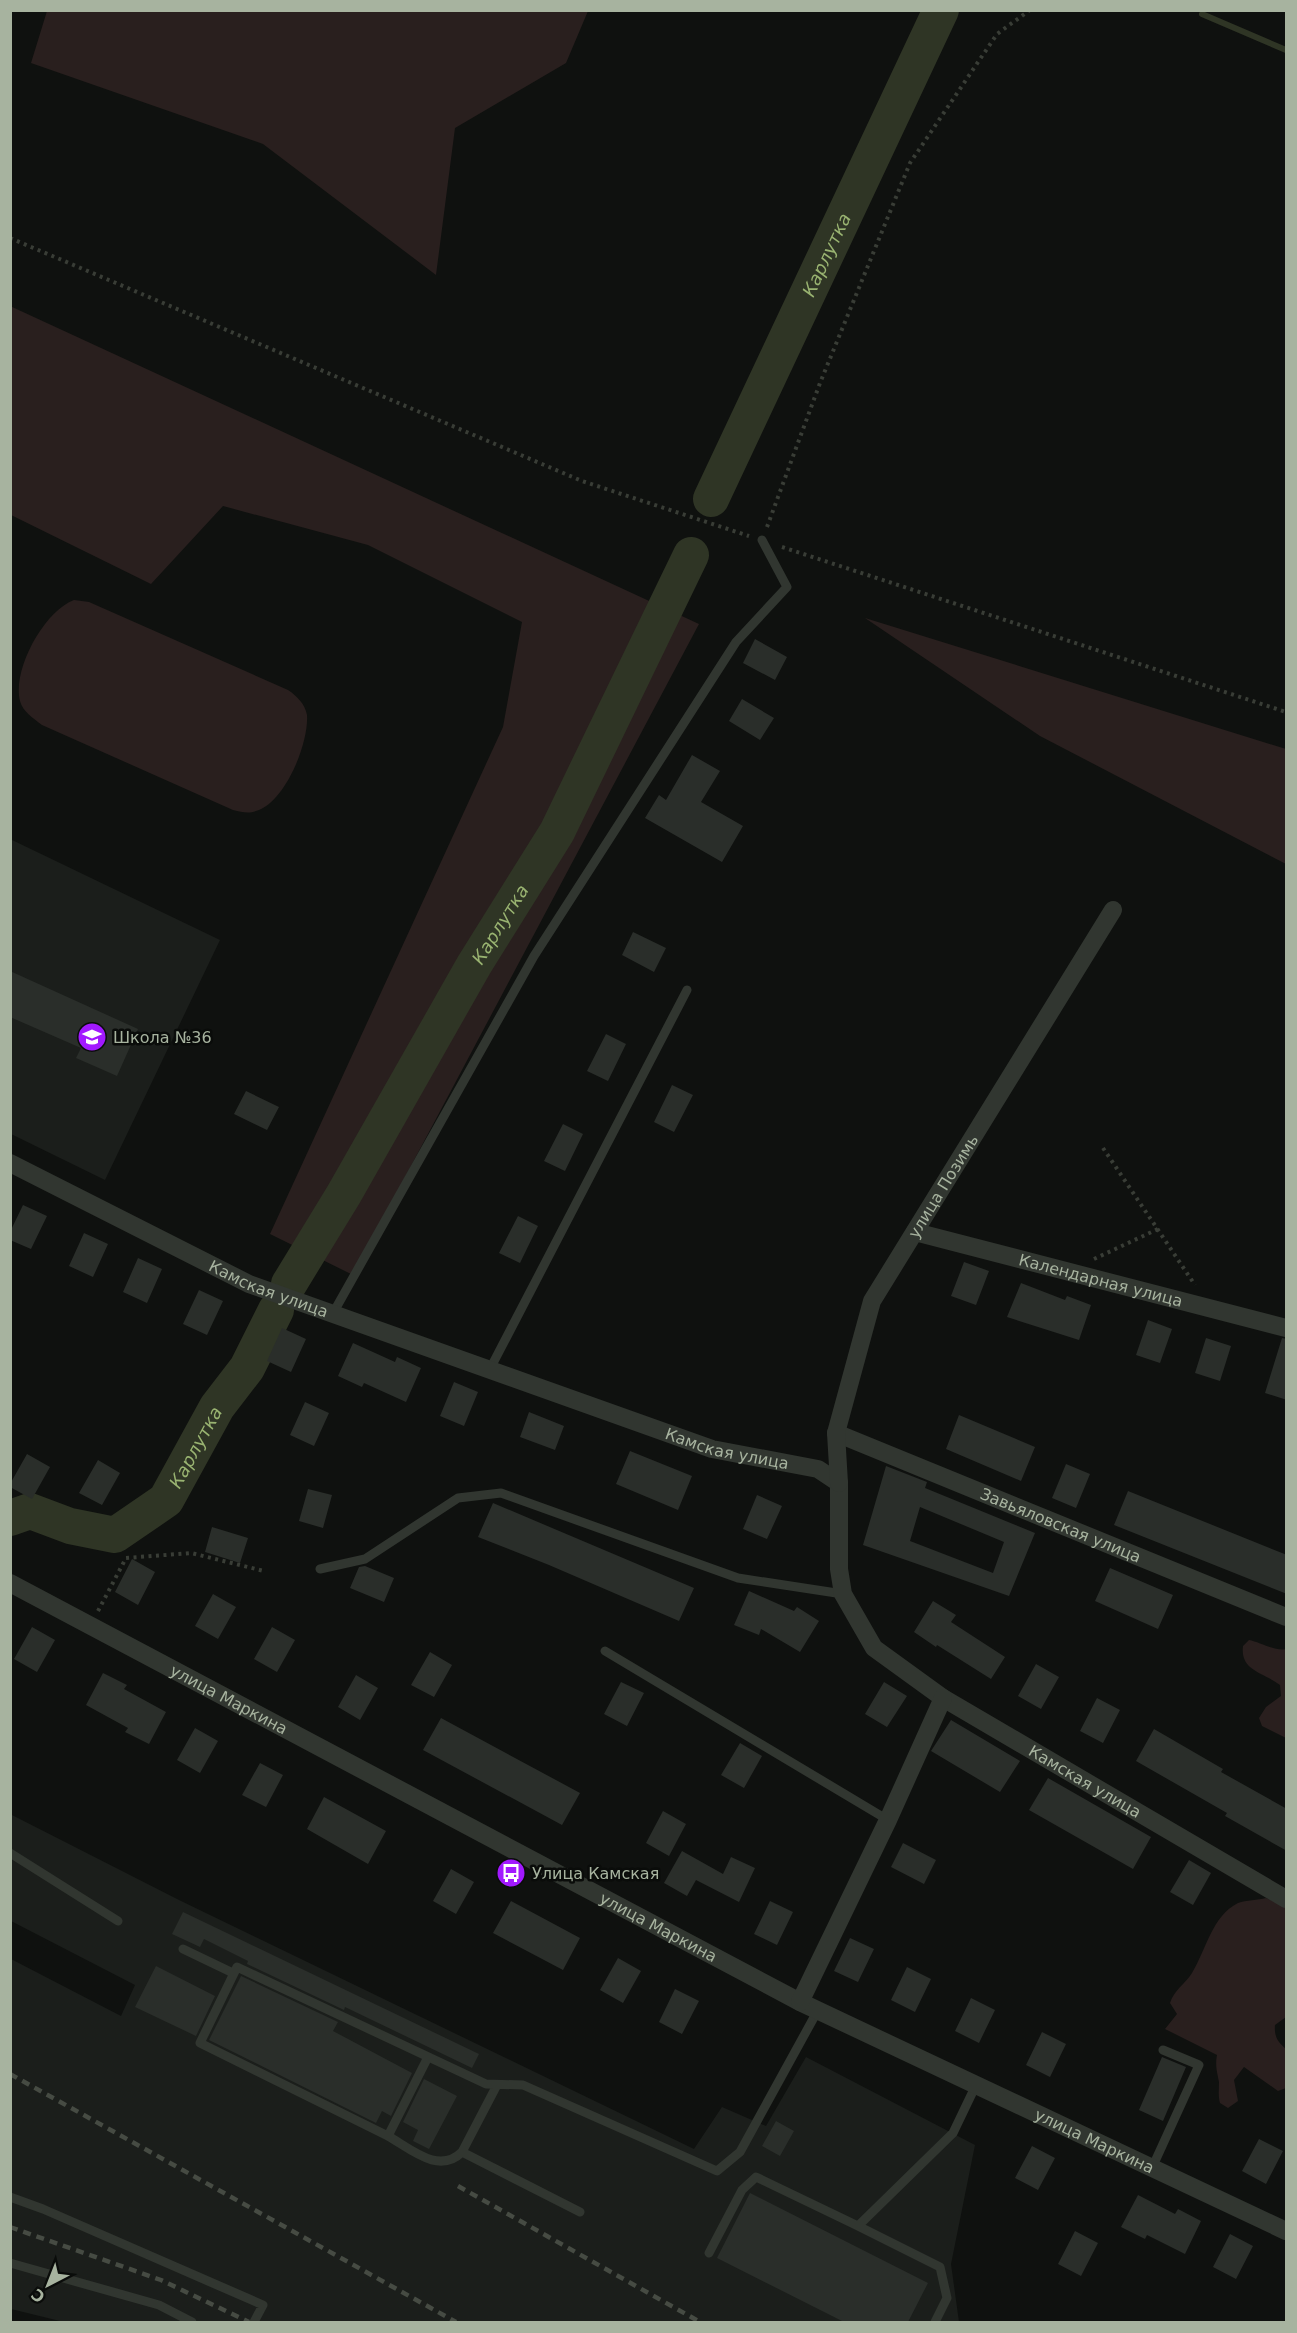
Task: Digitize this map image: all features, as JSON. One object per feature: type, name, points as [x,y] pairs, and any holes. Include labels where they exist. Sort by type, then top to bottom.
[{"type":"street","name":"улица Позимь","points":[[839,1483],[836,1433],[872,1301],[1113,910]]},
{"type":"street","name":"Камская улица","points":[[10,1163],[249,1284],[712,1449],[818,1469],[839,1483],[839,1569],[843,1594],[874,1648],[943,1698],[1287,1899]]},
{"type":"street","name":"Календарная улица","points":[[915,1232],[1287,1328]]},
{"type":"street","name":"Завьяловская улица","points":[[836,1433],[1287,1617]]},
{"type":"street","name":"улица Маркина","points":[[10,1583],[800,2002],[1287,2230]]},
{"type":"street","points":[[800,2002],[888,1820],[943,1698]]},
{"type":"lane","points":[[332,1315],[534,956],[736,642],[787,587],[762,540]]},
{"type":"lane","points":[[490,1369],[687,990]]},
{"type":"lane","points":[[320,1569],[365,1559],[458,1498],[501,1493],[738,1578],[843,1594]]},
{"type":"lane","points":[[605,1650],[888,1820]]},
{"type":"lane","points":[[10,1853],[118,1921]]},
{"type":"lane","points":[[183,1949],[233,1973]]},
{"type":"lane","points":[[497,2085],[462,2152],[454,2160],[437,2164],[388,2136],[200,2043],[237,1967],[486,2084],[523,2085],[717,2171],[740,2152],[818,2010]]},
{"type":"lane","points":[[1152,2168],[1199,2065],[1163,2050]]},
{"type":"lane","points":[[388,2136],[428,2057]]},
{"type":"lane","points":[[858,2226],[953,2133],[976,2085]]},
{"type":"lane","points":[[462,2152],[580,2212]]},
{"type":"lane","points":[[709,2253],[742,2190],[756,2177],[939,2267],[947,2298],[935,2322]]},
{"type":"lane","points":[[10,2197],[43,2209],[263,2305],[254,2322]]},
{"type":"lane","points":[[10,2263],[159,2305],[192,2322]]},
{"type":"path","points":[[762,540],[820,383],[910,163],[997,34],[1030,10]]},
{"type":"path","points":[[10,238],[582,481],[1287,712]]},
{"type":"path","points":[[1103,1148],[1211,1308]]},
{"type":"path","points":[[1069,1271],[1158,1229]]},
{"type":"path","points":[[91,1626],[126,1558],[191,1553],[264,1570]]},
{"type":"shaded area","points":[[47,10],[588,11],[566,63],[455,128],[436,275],[263,144],[31,63]]},
{"type":"shaded area","points":[[10,306],[699,624],[353,1275],[270,1234],[503,727],[522,622],[368,545],[223,506],[151,584],[11,515]]},
{"type":"shaded area","points":[[74,600],[89,602],[288,690],[297,698],[307,715],[304,741],[293,771],[276,797],[267,806],[248,813],[233,810],[42,725],[23,708],[19,688],[21,674],[33,643],[52,616]]},
{"type":"shaded area","points":[[865,618],[1286,749],[1286,864],[1040,736]]},
{"type":"shaded area","name":"Школа №36","points":[[10,839],[220,940],[105,1180],[11,1134]]},
{"type":"shaded area","points":[[1249,1640],[1273,1648],[1286,1649],[1286,1738],[1262,1726],[1259,1718],[1266,1707],[1281,1696],[1280,1685],[1254,1670],[1245,1661],[1243,1646]]},
{"type":"shaded area","points":[[10,1814],[179,1900],[694,2149],[722,2107],[766,2126],[806,2057],[975,2145],[951,2264],[959,2322],[64,2322],[11,2309],[11,1959],[121,2016],[135,1985],[11,1921]]},
{"type":"shaded area","points":[[1266,1898],[1286,1907],[1286,2017],[1275,2025],[1275,2033],[1286,2049],[1286,2088],[1278,2091],[1244,2067],[1234,2080],[1238,2101],[1228,2108],[1219,2100],[1217,2055],[1165,2029],[1177,2014],[1170,2003],[1172,1998],[1192,1973],[1210,1934],[1222,1916],[1238,1903]]},
{"type":"building","points":[[755,639],[787,657],[775,680],[743,663]]},
{"type":"building","points":[[742,699],[774,718],[760,740],[729,721]]},
{"type":"building","points":[[692,755],[720,771],[701,802],[743,826],[722,862],[645,818],[659,795],[666,800]]},
{"type":"building","points":[[633,932],[666,948],[654,972],[622,955]]},
{"type":"building","points":[[10,971],[138,1029],[117,1076],[76,1058],[81,1048],[10,1017]]},
{"type":"building","points":[[606,1034],[626,1044],[608,1081],[587,1071]]},
{"type":"building","points":[[672,1085],[693,1095],[674,1132],[654,1122]]},
{"type":"building","points":[[246,1091],[279,1107],[267,1130],[234,1114]]},
{"type":"building","points":[[563,1124],[583,1134],[565,1171],[544,1161]]},
{"type":"building","points":[[23,1205],[47,1216],[31,1249],[10,1240],[10,1232]]},
{"type":"building","points":[[518,1216],[538,1226],[520,1263],[499,1253]]},
{"type":"building","points":[[84,1233],[108,1244],[93,1277],[69,1266]]},
{"type":"building","points":[[138,1258],[162,1269],[147,1303],[123,1292]]},
{"type":"building","points":[[964,1262],[989,1271],[976,1305],[951,1296]]},
{"type":"building","points":[[1021,1283],[1065,1300],[1067,1296],[1091,1305],[1079,1340],[1007,1317]]},
{"type":"building","points":[[199,1290],[223,1301],[207,1335],[183,1324]]},
{"type":"building","points":[[1148,1320],[1172,1329],[1160,1363],[1136,1355]]},
{"type":"building","points":[[282,1328],[306,1339],[291,1372],[267,1361]]},
{"type":"building","points":[[1206,1338],[1231,1346],[1220,1381],[1195,1373]]},
{"type":"building","points":[[1282,1338],[1287,1339],[1287,1400],[1265,1393]]},
{"type":"building","points":[[353,1343],[395,1362],[397,1357],[421,1368],[406,1402],[364,1383],[362,1387],[338,1376]]},
{"type":"building","points":[[454,1382],[478,1392],[464,1426],[440,1416]]},
{"type":"building","points":[[305,1402],[329,1413],[314,1446],[290,1435]]},
{"type":"building","points":[[529,1412],[564,1426],[555,1450],[520,1437]]},
{"type":"building","points":[[959,1415],[1035,1447],[1021,1481],[946,1449]]},
{"type":"building","points":[[630,1451],[692,1476],[678,1510],[616,1484]]},
{"type":"building","points":[[27,1454],[50,1467],[32,1499],[10,1487]]},
{"type":"building","points":[[98,1460],[120,1473],[102,1505],[79,1493]]},
{"type":"building","points":[[1066,1464],[1090,1474],[1076,1508],[1052,1498]]},
{"type":"building","points":[[886,1466],[927,1482],[925,1488],[1035,1533],[1009,1596],[863,1545]],"holes":[[[920,1507],[1004,1542],[993,1573],[910,1541]]]},
{"type":"building","points":[[308,1489],[332,1495],[323,1528],[299,1521]]},
{"type":"building","points":[[1128,1491],[1287,1555],[1287,1594],[1114,1525]]},
{"type":"building","points":[[757,1495],[782,1506],[767,1539],[743,1529]]},
{"type":"building","points":[[493,1503],[694,1588],[679,1621],[478,1537]]},
{"type":"building","points":[[212,1527],[248,1538],[240,1563],[205,1552]]},
{"type":"building","points":[[132,1559],[155,1572],[138,1605],[115,1592]]},
{"type":"building","points":[[365,1566],[394,1578],[384,1602],[350,1588],[359,1567]]},
{"type":"building","points":[[1110,1568],[1173,1595],[1158,1629],[1095,1601]]},
{"type":"building","points":[[749,1591],[794,1611],[797,1607],[819,1621],[800,1652],[761,1629],[759,1635],[734,1625]]},
{"type":"building","points":[[213,1594],[236,1607],[218,1639],[195,1626]]},
{"type":"building","points":[[933,1601],[956,1615],[951,1622],[1005,1657],[991,1679],[914,1632]]},
{"type":"building","points":[[32,1627],[55,1640],[37,1672],[14,1659]]},
{"type":"building","points":[[272,1627],[295,1640],[277,1672],[254,1659]]},
{"type":"building","points":[[430,1652],[452,1665],[434,1697],[411,1685]]},
{"type":"building","points":[[1036,1664],[1059,1677],[1041,1709],[1018,1696]]},
{"type":"building","points":[[103,1673],[127,1685],[124,1689],[166,1712],[149,1744],[125,1732],[128,1728],[86,1705]]},
{"type":"building","points":[[356,1675],[378,1688],[360,1720],[338,1707]]},
{"type":"building","points":[[621,1682],[644,1693],[627,1726],[604,1714]]},
{"type":"building","points":[[884,1682],[907,1696],[887,1727],[865,1714]]},
{"type":"building","points":[[1097,1698],[1120,1710],[1103,1743],[1080,1731]]},
{"type":"building","points":[[441,1718],[580,1793],[562,1825],[423,1750]]},
{"type":"building","points":[[951,1720],[1020,1761],[1000,1792],[931,1751]]},
{"type":"building","points":[[195,1728],[218,1741],[200,1773],[177,1760]]},
{"type":"building","points":[[1154,1729],[1223,1769],[1221,1772],[1287,1809],[1287,1851],[1225,1816],[1227,1813],[1136,1761]]},
{"type":"building","points":[[740,1743],[762,1756],[744,1788],[721,1775]]},
{"type":"building","points":[[260,1763],[283,1775],[266,1807],[242,1795]]},
{"type":"building","points":[[1048,1778],[1151,1837],[1133,1869],[1029,1810]]},
{"type":"building","points":[[324,1797],[386,1831],[368,1864],[307,1829]]},
{"type":"building","points":[[663,1811],[686,1824],[669,1856],[646,1843]]},
{"type":"building","points":[[903,1843],[936,1860],[924,1884],[891,1867]]},
{"type":"building","points":[[682,1851],[723,1874],[731,1857],[755,1868],[739,1902],[696,1880],[687,1896],[664,1883]]},
{"type":"building","points":[[1189,1860],[1211,1873],[1193,1905],[1170,1892]]},
{"type":"building","points":[[451,1869],[474,1882],[456,1914],[433,1901]]},
{"type":"building","points":[[511,1901],[580,1938],[563,1970],[493,1933]]},
{"type":"building","points":[[770,1901],[793,1912],[777,1945],[754,1934]]},
{"type":"building","points":[[183,1912],[479,2054],[472,2068],[345,2007],[344,2010],[247,1964],[248,1961],[204,1939],[200,1947],[172,1934]]},
{"type":"building","points":[[850,1938],[874,1949],[858,1982],[834,1971]]},
{"type":"building","points":[[618,1958],[641,1971],[623,2003],[600,1990]]},
{"type":"building","points":[[156,1966],[215,1996],[196,2036],[135,2007]]},
{"type":"building","points":[[907,1967],[931,1979],[915,2012],[891,2000]]},
{"type":"building","points":[[241,1976],[338,2022],[333,2031],[412,2073],[391,2116],[382,2111],[376,2123],[209,2040]]},
{"type":"building","points":[[675,1989],[699,2001],[682,2034],[659,2022]]},
{"type":"building","points":[[971,1998],[995,2010],[979,2043],[955,2031]]},
{"type":"building","points":[[1042,2032],[1066,2044],[1050,2077],[1026,2065]]},
{"type":"building","points":[[1162,2057],[1186,2067],[1163,2121],[1139,2110]]},
{"type":"building","points":[[424,2079],[457,2096],[429,2149],[413,2141],[418,2130],[403,2122]]},
{"type":"building","points":[[776,2121],[794,2131],[780,2156],[762,2146]]},
{"type":"building","points":[[1259,2139],[1283,2151],[1266,2184],[1242,2171]]},
{"type":"building","points":[[1032,2146],[1055,2158],[1038,2190],[1015,2178]]},
{"type":"building","points":[[750,2193],[928,2283],[908,2322],[844,2322],[717,2258]]},
{"type":"building","points":[[1138,2195],[1175,2214],[1178,2209],[1201,2221],[1185,2254],[1147,2235],[1145,2239],[1121,2227]]},
{"type":"building","points":[[1075,2231],[1098,2243],[1081,2276],[1058,2264]]},
{"type":"building","points":[[1230,2234],[1253,2246],[1236,2279],[1213,2267]]},
{"type":"waterway","name":"Карлутка","points":[[711,499],[941,10]]},
{"type":"waterway","points":[[1202,14],[1286,50]]},
{"type":"waterway","name":"Карлутка","points":[[289,1284],[344,1194],[474,965],[557,832],[691,555]]},
{"type":"waterway","name":"Карлутка","points":[[10,1518],[30,1511],[70,1526],[115,1535],[166,1500],[217,1407],[247,1368],[276,1310]]},
{"type":"railway","points":[[10,2074],[456,2322]]},
{"type":"railway","points":[[458,2186],[700,2322]]},
{"type":"railway","points":[[10,2227],[161,2280],[249,2322]]},
{"type":"place","name":"Школа №36","points":[[92,1037]]},
{"type":"place","name":"Улица Камская","points":[[511,1873]]}]
